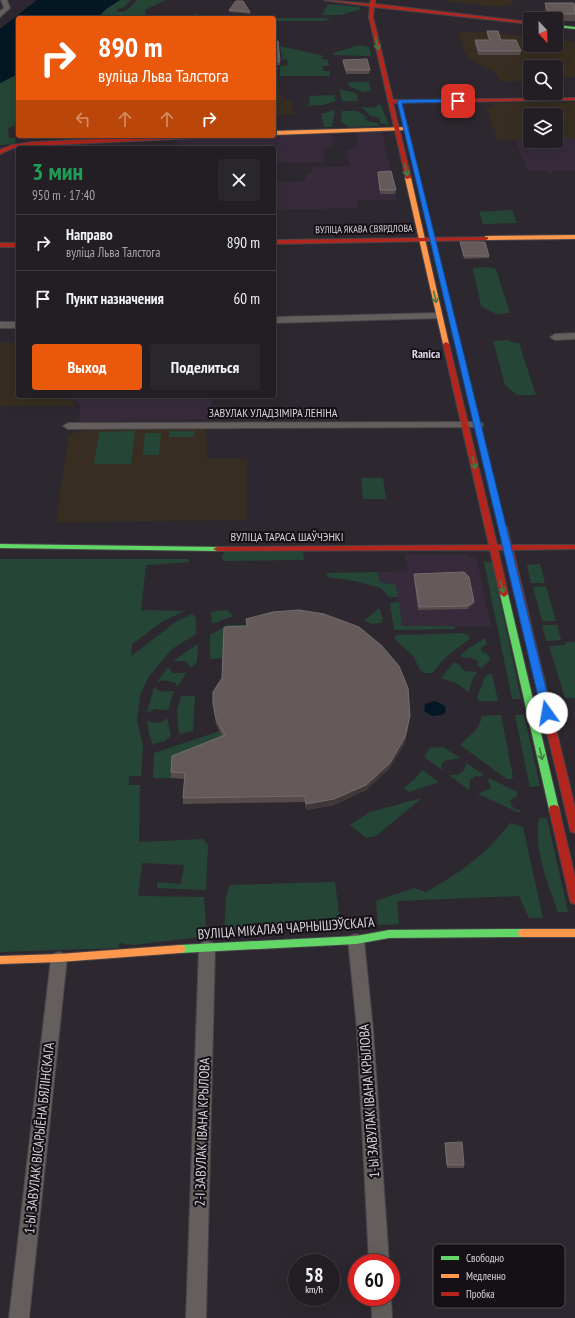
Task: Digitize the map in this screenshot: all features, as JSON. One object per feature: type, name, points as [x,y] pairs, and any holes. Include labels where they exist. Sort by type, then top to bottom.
[{"type":"main road","points":[[326,0],[376,3],[523,22]]},
{"type":"main road","points":[[376,3],[370,17],[395,101],[421,239],[575,900]]},
{"type":"main road","points":[[563,27],[575,28]]},
{"type":"main road","points":[[395,101],[575,99]]},
{"type":"main road","points":[[276,133],[401,128]]},
{"type":"main road","points":[[401,128],[409,138]]},
{"type":"main road","points":[[20,146],[43,143],[152,138]]},
{"type":"main road","points":[[0,152],[16,146]]},
{"type":"main road","points":[[430,229],[434,242]]},
{"type":"main road","name":"ВУЛІЦА ЯКАВА СВЯРДЛОВА","points":[[276,242],[421,239],[434,242],[575,237]]},
{"type":"main road","points":[[0,246],[16,245]]},
{"type":"main road","points":[[500,515],[575,829]]},
{"type":"main road","name":"ВУЛІЦА ТАРАСА ШАЎЧЭНКІ","points":[[0,546],[494,549],[575,547]]},
{"type":"main road","name":"ВУЛІЦА МІКАЛАЯ ЧАРНЫШЭЎСКАГА","points":[[0,960],[59,958],[207,947],[356,940],[389,934],[575,933]]},
{"type":"street","points":[[0,14],[7,8],[4,0]]},
{"type":"street","points":[[0,147],[12,147]]},
{"type":"street","points":[[276,320],[439,316]]},
{"type":"street","points":[[0,326],[16,325]]},
{"type":"street","points":[[555,337],[575,336]]},
{"type":"street","name":"ЗАВУЛАК УЛАДЗІМІРА ЛЕНІНА","points":[[68,426],[478,425]]},
{"type":"street","name":"1-Ы ЗАВУЛАК ІВАНА КРЫЛОВА","points":[[356,940],[365,1029],[378,1254]]},
{"type":"street","name":"2-І ЗАВУЛАК ІВАНА КРЫЛОВА","points":[[196,1318],[207,947]]},
{"type":"street","name":"1-Ы ЗАВУЛАК ВІСАРЫЁНА БЯЛІНСКАГА","points":[[19,1318],[59,958]]},
{"type":"street","points":[[381,1306],[382,1318]]},
{"type":"shaded area","points":[[443,0],[514,0],[510,5],[495,7]]},
{"type":"shaded area","points":[[459,32],[491,32],[523,36],[523,52],[563,52],[563,41],[575,42],[575,77],[563,77],[563,60],[523,60],[523,81],[500,81],[495,72],[476,63],[465,54]]},
{"type":"shaded area","points":[[276,74],[281,97],[284,97],[284,99],[290,99],[294,114],[276,115]]},
{"type":"shaded area","points":[[575,102],[575,139],[563,139],[563,108],[523,108],[523,139],[498,140],[486,107],[494,107],[493,103]]},
{"type":"shaded area","points":[[382,131],[396,200],[357,200],[358,208],[279,210],[276,209],[276,182],[306,182],[306,174],[313,173],[312,167],[350,166],[346,151],[357,148],[356,132]]},
{"type":"shaded area","points":[[332,134],[333,145],[323,150],[325,162],[276,163],[276,146],[178,146],[177,140],[276,138],[276,136]]},
{"type":"shaded area","points":[[24,138],[65,138],[24,140]]},
{"type":"shaded area","points":[[523,139],[523,148],[563,148],[563,139],[575,139],[575,170],[553,171],[553,173],[547,173],[546,171],[528,171],[515,140]]},
{"type":"shaded area","points":[[0,343],[16,343],[16,398],[74,398],[73,406],[0,406]]},
{"type":"shaded area","points":[[74,398],[212,398],[210,419],[79,422],[80,405],[73,400]]},
{"type":"shaded area","points":[[206,429],[207,459],[247,459],[247,520],[56,522],[69,434],[89,430]]},
{"type":"shaded area","points":[[405,554],[466,554],[477,560],[491,626],[402,626],[396,585],[380,582],[378,572],[407,571]]},
{"type":"green space","points":[[120,0],[131,0],[123,8],[117,9],[118,12],[124,11],[131,7],[137,0],[165,0],[145,10],[146,15],[194,16],[100,16],[106,9]]},
{"type":"green space","points":[[328,4],[359,7],[361,9],[341,15],[322,15]]},
{"type":"green space","points":[[276,18],[331,18],[324,21],[276,21]]},
{"type":"green space","points":[[360,45],[369,47],[371,56],[334,55],[333,53]]},
{"type":"green space","points":[[280,46],[324,56],[321,59],[328,60],[329,66],[323,66],[323,71],[330,71],[330,76],[280,76],[280,66],[288,65],[287,59],[282,59]]},
{"type":"green space","points":[[16,75],[16,125],[8,128],[9,138],[15,138],[16,142],[13,144],[0,145],[0,83]]},
{"type":"green space","points":[[348,82],[369,82],[371,91],[364,92],[350,87]]},
{"type":"green space","points":[[339,89],[356,93],[358,101],[342,101]]},
{"type":"green space","points":[[334,95],[336,101],[323,105],[305,106],[310,104],[309,96]]},
{"type":"green space","points":[[381,105],[389,125],[380,123],[380,118],[371,116],[361,107],[374,108]]},
{"type":"green space","points":[[335,110],[332,127],[324,127],[321,114]]},
{"type":"green space","points":[[342,111],[357,111],[367,117],[364,119],[370,122],[378,123],[379,126],[349,127],[341,122]]},
{"type":"green space","points":[[512,210],[517,223],[483,224],[479,212]]},
{"type":"green space","points":[[487,267],[496,269],[510,313],[496,314],[481,306],[473,268]]},
{"type":"green space","points":[[508,340],[514,343],[519,343],[536,395],[517,395],[505,385],[493,341]]},
{"type":"green space","points":[[135,431],[131,464],[94,464],[99,432]]},
{"type":"green space","points":[[170,431],[195,431],[194,437],[169,437]]},
{"type":"green space","points":[[145,433],[161,433],[159,455],[143,455]]},
{"type":"green space","points":[[361,478],[383,478],[386,499],[363,499]]},
{"type":"green space","points":[[226,551],[303,551],[304,560],[223,561],[222,555]]},
{"type":"green space","points":[[0,559],[189,559],[189,562],[146,565],[141,610],[185,611],[163,621],[132,644],[131,656],[177,621],[192,614],[196,618],[196,634],[172,649],[149,676],[140,696],[137,720],[143,746],[141,776],[129,776],[129,785],[140,785],[139,842],[203,839],[208,845],[206,890],[157,888],[157,882],[181,884],[184,865],[142,863],[138,896],[204,897],[206,927],[200,937],[133,945],[119,943],[118,948],[0,952]]},
{"type":"green space","points":[[484,562],[492,562],[521,699],[512,699]]},
{"type":"green space","points":[[540,564],[545,583],[531,583],[527,565]]},
{"type":"green space","points":[[378,572],[380,582],[396,585],[398,597],[389,597],[381,588],[355,581],[327,577],[326,573]]},
{"type":"green space","points":[[546,586],[556,621],[542,621],[533,587]]},
{"type":"green space","points":[[399,602],[402,626],[454,626],[455,629],[394,630],[390,603]]},
{"type":"green space","points":[[379,608],[383,619],[381,623],[373,624],[364,621]]},
{"type":"green space","points":[[227,610],[233,616],[212,624],[211,612]]},
{"type":"green space","points":[[228,625],[247,625],[247,631],[224,658],[210,659],[210,635]]},
{"type":"green space","points":[[542,625],[557,625],[561,640],[546,641]]},
{"type":"green space","points":[[463,633],[469,636],[470,639],[450,654],[433,673],[424,673],[420,670],[414,657],[395,639],[395,636],[400,635]]},
{"type":"green space","points":[[485,638],[487,644],[481,648],[481,651],[489,655],[490,660],[482,668],[478,666],[478,661],[469,657],[465,658],[460,656],[469,648]]},
{"type":"green space","points":[[565,642],[575,642],[575,698],[565,698],[549,646],[565,645]]},
{"type":"green space","points":[[198,644],[197,662],[191,668],[186,661],[173,661]]},
{"type":"green space","points":[[454,662],[460,665],[464,671],[477,672],[473,678],[469,692],[456,683],[441,678]]},
{"type":"green space","points":[[168,667],[173,673],[186,673],[177,687],[176,683],[165,680],[157,682]]},
{"type":"green space","points":[[492,674],[498,701],[479,701],[477,697],[485,677]]},
{"type":"green space","points":[[154,687],[162,692],[174,691],[168,710],[155,709],[147,713]]},
{"type":"green space","points":[[181,696],[195,696],[193,731],[179,734],[177,712]]},
{"type":"green space","points":[[501,715],[513,777],[511,779],[507,779],[460,745],[476,730],[482,716]]},
{"type":"green space","points":[[515,715],[524,715],[540,786],[530,787]]},
{"type":"green space","points":[[167,718],[171,735],[165,741],[153,744],[149,734],[147,720],[157,723],[162,722]]},
{"type":"green space","points":[[220,731],[225,741],[173,762],[171,778],[153,778],[154,753]]},
{"type":"green space","points":[[443,747],[460,758],[444,761],[441,765],[442,770],[424,757],[430,748]]},
{"type":"green space","points":[[466,763],[483,774],[481,777],[476,776],[470,779],[469,790],[449,775],[458,775],[465,769]]},
{"type":"green space","points":[[422,770],[439,782],[409,792],[404,788],[415,779]]},
{"type":"green space","points":[[489,778],[517,792],[517,796],[510,800],[511,805],[516,810],[521,810],[519,813],[478,794],[491,788],[488,780]]},
{"type":"green space","points":[[422,798],[376,836],[366,838],[350,825],[370,812]]},
{"type":"green space","points":[[539,818],[547,818],[568,912],[558,912],[542,866],[538,842]]},
{"type":"green space","points":[[510,823],[523,827],[543,918],[529,918],[519,896],[397,901],[399,924],[378,925],[376,901],[414,888],[426,892],[472,862],[492,844]]},
{"type":"green space","points":[[335,882],[340,921],[257,926],[232,935],[224,935],[226,897],[230,885]]},
{"type":"water","points":[[37,0],[120,0],[106,9],[100,16],[17,16]]},
{"type":"water","points":[[16,16],[16,75],[0,83],[0,29]]},
{"type":"water","points":[[435,701],[445,706],[446,711],[443,715],[432,716],[424,711],[425,704]]},
{"type":"building","points":[[236,1],[243,1],[250,12],[229,10]]},
{"type":"building","points":[[545,3],[574,3],[575,14],[548,12]]},
{"type":"building","points":[[487,31],[498,31],[501,40],[516,40],[521,51],[479,51],[475,40],[490,40]]},
{"type":"building","points":[[278,41],[280,61],[276,61],[276,42]]},
{"type":"building","points":[[367,59],[370,70],[346,70],[343,60]]},
{"type":"building","points":[[391,171],[396,190],[380,190],[378,172]]},
{"type":"building","points":[[460,242],[485,242],[489,256],[464,256]]},
{"type":"building","points":[[464,572],[469,577],[474,602],[468,606],[419,607],[414,574]]},
{"type":"building","points":[[299,610],[324,614],[359,627],[382,646],[399,666],[408,688],[410,716],[405,737],[390,763],[366,785],[334,799],[306,804],[305,796],[183,798],[185,773],[171,772],[172,756],[225,735],[216,719],[213,704],[213,692],[222,678],[224,627],[247,626],[246,619],[273,612]]},
{"type":"building","points":[[462,1142],[464,1165],[447,1165],[445,1143]]},
{"type":"traffic: fast","points":[[563,27],[575,28]]},
{"type":"traffic: fast","points":[[0,546],[217,549]]},
{"type":"traffic: fast","points":[[504,594],[554,809]]},
{"type":"traffic: fast","points":[[180,949],[356,940],[389,934],[523,933]]},
{"type":"traffic: slow","points":[[276,133],[406,128]]},
{"type":"traffic: slow","points":[[408,178],[446,344]]},
{"type":"traffic: slow","points":[[486,238],[575,237]]},
{"type":"traffic: slow","points":[[523,933],[575,933]]},
{"type":"traffic: slow","points":[[0,960],[59,958],[180,949]]},
{"type":"traffic: jam","points":[[326,0],[523,22]]},
{"type":"traffic: jam","points":[[373,0],[371,17],[408,178]]},
{"type":"traffic: jam","points":[[390,102],[575,99]]},
{"type":"traffic: jam","points":[[19,146],[32,144],[155,138]]},
{"type":"traffic: jam","points":[[0,152],[16,146]]},
{"type":"traffic: jam","points":[[276,242],[486,238]]},
{"type":"traffic: jam","points":[[0,245],[16,245]]},
{"type":"traffic: jam","points":[[446,344],[504,594]]},
{"type":"traffic: jam","points":[[503,527],[575,829]]},
{"type":"traffic: jam","points":[[217,549],[575,547]]},
{"type":"traffic: jam","points":[[554,809],[575,900]]},
{"type":"district","name":"Ranica","points":[[426,353]]},
{"type":"route","points":[[458,101],[400,101],[547,713]]}]
